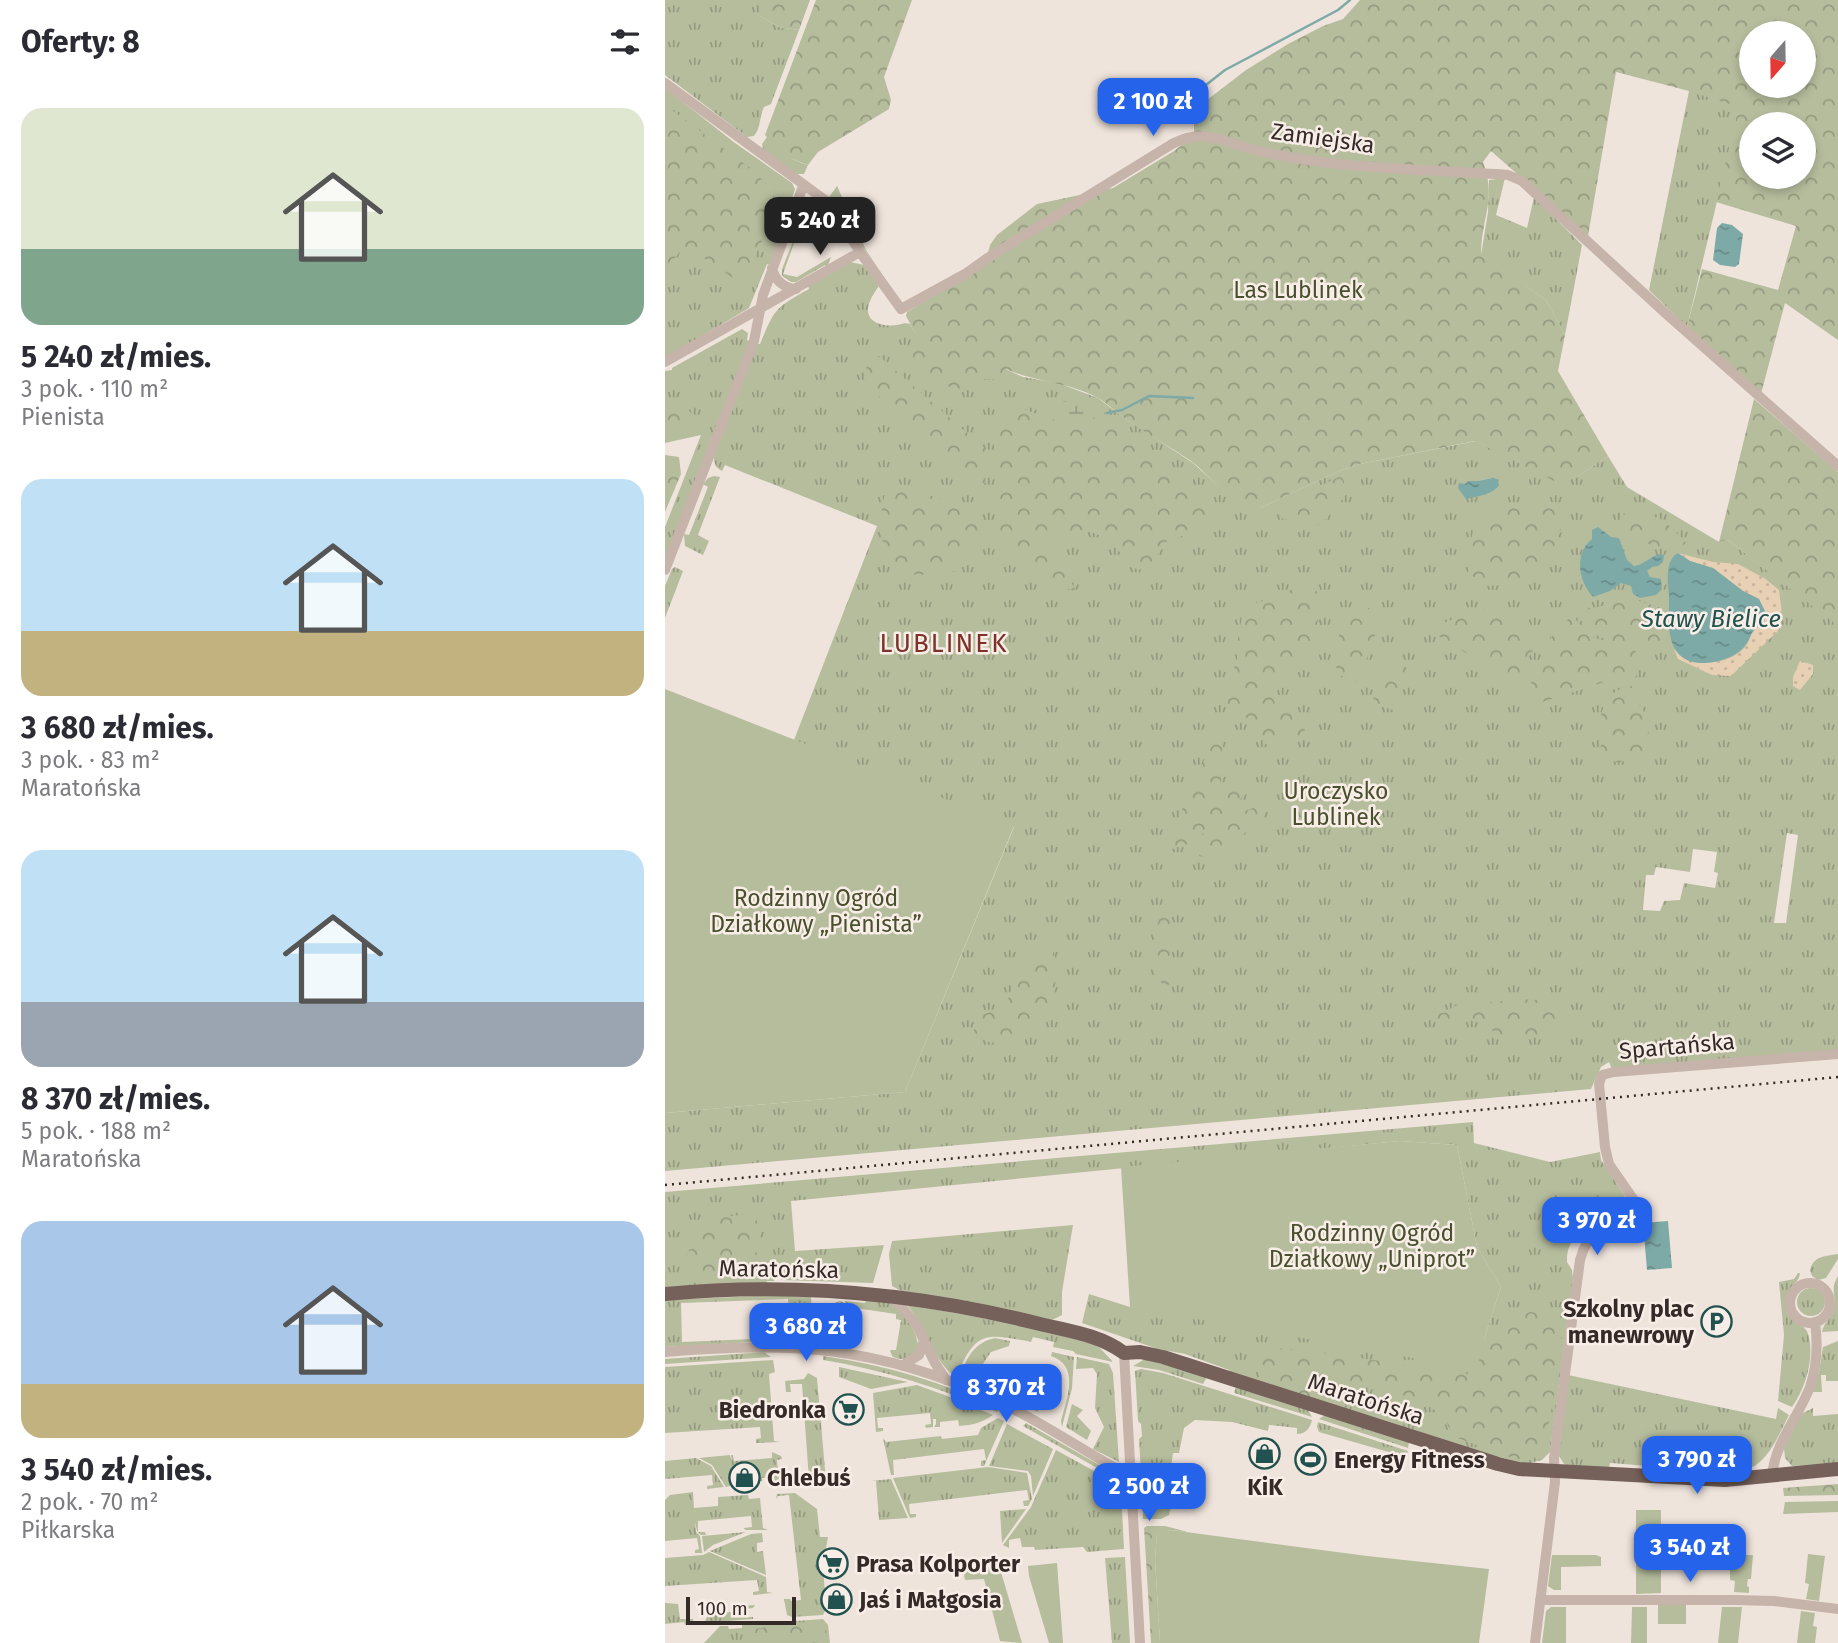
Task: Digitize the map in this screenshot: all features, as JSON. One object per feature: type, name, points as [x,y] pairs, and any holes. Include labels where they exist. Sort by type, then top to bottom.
[{"type":"main road","name":"Maratońska","points":[[665,1294],[769,1289],[893,1296],[962,1307],[1091,1336],[1112,1344],[1124,1353],[1140,1352],[1163,1357],[1505,1466],[1554,1464],[1714,1479],[1838,1469]]},
{"type":"street","name":"Zamiejska","points":[[665,83],[829,204],[899,308],[905,308],[965,274],[986,258],[1173,144],[1191,136],[1201,135],[1253,149],[1318,161],[1508,176],[1522,181],[1838,466]]},
{"type":"street","points":[[665,570],[754,341],[759,310],[772,268],[803,186]]},
{"type":"street","points":[[665,362],[860,252]]},
{"type":"street","points":[[772,268],[782,285],[796,289]]},
{"type":"street","name":"Spartańska","points":[[1554,1464],[1582,1251],[1594,1229],[1634,1200],[1607,1159],[1599,1094],[1601,1077],[1614,1072],[1838,1054]]},
{"type":"street","points":[[893,1296],[912,1318],[946,1380]]},
{"type":"street","points":[[1772,1476],[1777,1451],[1811,1382],[1816,1358],[1815,1322]]},
{"type":"street","points":[[903,1365],[919,1354],[924,1341]]},
{"type":"street","points":[[665,1352],[745,1346],[800,1347],[855,1354],[903,1365],[1008,1406],[1117,1469],[1130,1472]]},
{"type":"street","points":[[1124,1353],[1140,1643]]},
{"type":"street","points":[[1535,1643],[1554,1464]]},
{"type":"street","points":[[1540,1600],[1774,1601],[1838,1609]]},
{"type":"green space","points":[[665,0],[760,0],[760,16],[779,27],[799,30],[771,104],[764,107],[754,136],[747,137],[665,75]]},
{"type":"green space","points":[[760,0],[810,0],[799,30],[779,27],[760,16]]},
{"type":"green space","points":[[816,0],[912,0],[884,77],[891,100],[889,109],[818,152],[808,165],[782,155],[765,135]]},
{"type":"green space","name":"Las Lublinek","points":[[1360,0],[1838,0],[1838,340],[1785,303],[1761,394],[1687,327],[1702,269],[1778,290],[1796,226],[1716,202],[1739,107],[1616,72],[1588,236],[1491,151],[1483,162],[1489,198],[1481,254],[1546,300],[1565,335],[1558,371],[1608,456],[1580,475],[1558,483],[1475,441],[1360,464],[1260,508],[1251,507],[1232,498],[1191,461],[1087,393],[1006,369],[1005,380],[985,379],[961,389],[950,387],[938,380],[922,377],[899,356],[906,347],[922,346],[906,316],[907,312],[985,264],[990,245],[997,235],[1037,204],[1113,188],[1174,151],[1194,135],[1194,110],[1246,70],[1323,26],[1343,19]]},
{"type":"green space","points":[[1711,0],[1739,23],[1739,98],[1742,98],[1687,327],[1649,290],[1689,91]]},
{"type":"green space","points":[[665,88],[735,143],[792,183],[795,189],[770,265],[767,264],[749,308],[665,358]]},
{"type":"green space","points":[[665,105],[749,167],[772,189],[777,207],[740,283],[691,249],[682,249],[665,271]]},
{"type":"green space","points":[[767,137],[788,157],[808,165],[804,174],[796,174],[763,149],[762,144]]},
{"type":"green space","points":[[1505,178],[1496,215],[1527,228],[1534,197],[1582,245],[1565,335],[1546,300],[1481,255],[1488,212],[1489,180]]},
{"type":"green space","points":[[837,186],[866,250],[901,303],[829,197]]},
{"type":"green space","points":[[809,201],[821,203],[825,206],[824,212],[807,207],[783,274],[797,277],[831,257],[827,268],[825,265],[796,282],[791,282],[782,276],[782,269]]},
{"type":"green space","name":"Uroczysko Lublinek","points":[[850,262],[864,265],[879,286],[868,309],[872,320],[884,325],[910,324],[923,346],[1005,369],[1023,377],[1058,383],[1098,398],[1193,463],[1223,490],[1260,508],[1360,464],[1476,441],[1558,482],[1580,475],[1608,456],[1627,487],[1719,542],[1728,540],[1838,624],[1838,1051],[1612,1069],[1609,1062],[1601,1067],[1591,1089],[665,1171],[665,1113],[905,1092],[1014,827],[794,740],[877,526],[725,465],[722,471],[716,466],[714,457],[757,344],[760,344],[777,310],[809,289],[808,286]],"holes":[[[1787,833],[1798,835],[1786,923],[1774,923]],[[1693,849],[1717,852],[1714,872],[1718,873],[1715,888],[1684,883],[1680,900],[1664,901],[1660,911],[1643,910],[1646,875],[1654,875],[1656,867],[1690,872]]]},
{"type":"green space","points":[[742,329],[748,333],[747,340],[750,341],[665,560],[665,527],[701,435],[665,443],[665,371],[672,370]]},
{"type":"green space","points":[[879,356],[989,452],[985,483],[981,487],[871,389],[864,376],[869,358]]},
{"type":"green space","points":[[1754,399],[1838,472],[1838,626],[1728,540],[1719,542]]},
{"type":"green space","points":[[1064,401],[1098,408],[1110,416],[1103,420],[1049,413]]},
{"type":"green space","points":[[665,406],[685,406],[698,421],[677,436],[665,439]]},
{"type":"green space","points":[[1015,407],[1061,421],[1105,424],[1123,431],[1174,467],[1195,487],[1207,509],[1203,524],[1191,534],[1170,538],[1143,570],[1130,567],[1112,543],[1094,533],[1074,531],[1056,537],[1048,545],[1077,592],[1063,587],[999,537],[998,474],[993,438],[999,414]]},
{"type":"green space","points":[[665,455],[679,457],[681,474],[665,512]]},
{"type":"green space","points":[[714,476],[720,477],[698,535],[709,541],[703,555],[685,546],[684,534],[689,535],[708,487],[703,484]]},
{"type":"green space","points":[[1341,476],[1345,483],[1343,497],[1317,526],[1280,518],[1280,505]]},
{"type":"green space","points":[[892,483],[964,505],[979,520],[976,549],[968,554],[959,571],[917,574],[896,570],[888,565],[883,554],[882,511],[885,494]]},
{"type":"green space","points":[[1551,502],[1561,506],[1561,532],[1556,539],[1551,559],[1540,572],[1520,583],[1517,580],[1504,585],[1486,586],[1468,573],[1472,537],[1480,520],[1487,513],[1511,503],[1522,510]]},
{"type":"green space","points":[[1631,510],[1639,512],[1642,526],[1650,529],[1657,516],[1686,543],[1672,553],[1636,539],[1620,526],[1621,515]]},
{"type":"green space","points":[[675,567],[683,571],[665,618],[665,586]]},
{"type":"green space","points":[[1309,582],[1323,599],[1315,632],[1307,652],[1288,661],[1273,700],[1306,720],[1304,735],[1281,745],[1267,745],[1244,714],[1224,705],[1237,660],[1244,606],[1271,599]]},
{"type":"green space","points":[[1627,597],[1661,608],[1662,634],[1657,648],[1632,646],[1604,639],[1588,629],[1576,613],[1582,606],[1593,609]]},
{"type":"green space","points":[[1361,604],[1378,613],[1379,630],[1373,638],[1363,671],[1356,682],[1339,675],[1334,661],[1339,635],[1349,611]]},
{"type":"green space","points":[[1489,608],[1506,611],[1522,625],[1537,630],[1535,648],[1524,662],[1523,676],[1515,688],[1504,684],[1485,665],[1429,630],[1464,614]]},
{"type":"green space","points":[[1573,616],[1589,636],[1636,651],[1639,666],[1635,678],[1610,680],[1539,703],[1526,703],[1526,696],[1548,642]]},
{"type":"green space","points":[[1395,657],[1404,663],[1409,674],[1393,710],[1374,703],[1373,697],[1381,671]]},
{"type":"green space","points":[[1633,686],[1637,691],[1637,704],[1642,707],[1645,715],[1643,724],[1649,730],[1644,755],[1640,753],[1622,762],[1604,759],[1600,724],[1605,703],[1621,689]]},
{"type":"green space","name":"Rodzinny Ogród Działkowy „Pienista”","points":[[665,689],[1014,826],[905,1092],[665,1113]]},
{"type":"green space","points":[[1223,728],[1221,788],[1242,782],[1243,793],[1238,806],[1242,812],[1268,797],[1264,816],[1249,828],[1231,850],[1213,858],[1199,856],[1204,833],[1191,843],[1169,850],[1191,787]]},
{"type":"green space","points":[[1165,906],[1171,908],[1173,933],[1171,963],[1175,979],[1170,985],[1162,984],[1152,962],[1159,919]]},
{"type":"green space","points":[[1053,945],[1056,982],[1047,1019],[992,1043],[981,1039],[974,1031],[974,1018],[1006,1006],[1012,987],[1038,950]]},
{"type":"green space","points":[[1520,999],[1553,1001],[1566,1007],[1566,1020],[1557,1031],[1520,1039],[1501,1038],[1486,1025],[1470,1020],[1457,1025],[1414,1016],[1414,1010],[1423,1007],[1443,1013],[1455,1006]]},
{"type":"green space","points":[[1473,1122],[1474,1143],[1550,1162],[1600,1152],[1601,1160],[1625,1196],[1623,1202],[1579,1235],[1569,1247],[1567,1262],[1573,1278],[1550,1452],[1542,1460],[1526,1464],[1239,1378],[1229,1370],[1185,1354],[1158,1349],[1082,1323],[1089,1294],[1130,1307],[1484,1339],[1501,1287],[1477,1247],[1457,1145],[1400,1141],[791,1201],[795,1251],[884,1245],[873,1283],[781,1280],[775,1277],[774,1281],[766,1283],[665,1288],[665,1192]]},
{"type":"green space","name":"Rodzinny Ogród Działkowy „Uniprot”","points":[[1400,1141],[1457,1145],[1477,1247],[1501,1287],[1484,1339],[1462,1367],[1130,1307],[1121,1167]]},
{"type":"green space","points":[[755,1213],[760,1235],[754,1243],[754,1250],[774,1271],[761,1276],[741,1256],[729,1272],[697,1276],[686,1255],[696,1244],[692,1233],[702,1220]]},
{"type":"green space","points":[[1073,1225],[1062,1292],[1062,1315],[1052,1320],[901,1291],[892,1286],[889,1254],[892,1241]]},
{"type":"green space","points":[[1838,1254],[1838,1259],[1826,1278],[1818,1280],[1812,1276],[1810,1270],[1814,1262]]},
{"type":"green space","points":[[1798,1273],[1798,1279],[1786,1301],[1789,1312],[1807,1331],[1810,1360],[1802,1390],[1792,1407],[1778,1401],[1784,1335],[1779,1282],[1794,1279]]},
{"type":"green space","points":[[1838,1276],[1838,1331],[1822,1332],[1833,1312],[1834,1286]]},
{"type":"green space","points":[[1811,1288],[1821,1292],[1825,1302],[1821,1312],[1811,1316],[1801,1312],[1797,1302],[1801,1292]]},
{"type":"green space","points":[[811,1296],[814,1342],[785,1338],[791,1338],[788,1299],[681,1303],[682,1342],[777,1338],[774,1341],[665,1347],[665,1300]]},
{"type":"green space","points":[[840,1301],[889,1302],[900,1310],[909,1322],[918,1349],[906,1358],[892,1356],[890,1350],[896,1350],[901,1320],[896,1319],[896,1314],[835,1305],[834,1310],[826,1309]]},
{"type":"green space","points":[[906,1304],[1025,1326],[1091,1343],[1113,1362],[1053,1347],[1054,1342],[1033,1337],[1031,1342],[992,1337],[976,1343],[956,1377],[941,1362]]},
{"type":"green space","points":[[826,1310],[821,1339],[826,1340],[824,1343],[819,1342],[817,1317],[822,1311],[821,1321]]},
{"type":"green space","points":[[1530,1312],[1563,1316],[1556,1383],[1544,1449],[1531,1460],[1515,1459],[1452,1436],[1444,1415],[1417,1400],[1377,1386],[1346,1387],[1335,1405],[1262,1381],[1256,1366],[1258,1357],[1269,1348],[1389,1362],[1454,1375],[1468,1374],[1510,1320]]},
{"type":"green space","points":[[995,1338],[1010,1341],[1009,1346],[991,1352],[975,1376],[971,1378],[962,1375],[973,1351],[982,1343]]},
{"type":"green space","points":[[1838,1341],[1838,1381],[1826,1381],[1826,1375],[1821,1375],[1822,1392],[1813,1392],[1823,1347]]},
{"type":"green space","points":[[764,1352],[771,1357],[665,1364],[665,1359]]},
{"type":"green space","points":[[1052,1352],[1074,1357],[1072,1388],[1062,1427],[1069,1375],[1066,1367],[1051,1356]]},
{"type":"green space","points":[[823,1356],[869,1364],[913,1376],[1000,1409],[997,1412],[890,1375],[823,1360]]},
{"type":"green space","points":[[1077,1357],[1109,1364],[1113,1373],[1119,1462],[1093,1449],[1104,1427],[1095,1408],[1097,1374],[1093,1368],[1076,1369]]},
{"type":"green space","points":[[1145,1359],[1207,1377],[1203,1384],[1159,1370],[1133,1366]]},
{"type":"green space","points":[[773,1360],[775,1372],[769,1374],[774,1441],[780,1442],[756,1443],[756,1439],[761,1438],[760,1427],[665,1433],[665,1367]]},
{"type":"green space","points":[[839,1367],[908,1382],[871,1389],[839,1377]]},
{"type":"green space","points":[[1141,1369],[1163,1373],[1312,1420],[1305,1432],[1297,1434],[1297,1428],[1269,1425],[1268,1431],[1232,1422],[1195,1420],[1184,1428],[1179,1453],[1173,1453],[1168,1487],[1142,1491],[1139,1439],[1142,1436],[1141,1424],[1138,1421],[1135,1371]]},
{"type":"green space","points":[[808,1373],[817,1378],[826,1481],[797,1482],[794,1475],[797,1475],[798,1480],[809,1479],[802,1384],[790,1384],[791,1392],[786,1392],[785,1381],[804,1379]]},
{"type":"green space","points":[[1568,1375],[1776,1419],[1778,1408],[1789,1415],[1767,1455],[1756,1465],[1746,1468],[1710,1470],[1610,1463],[1609,1468],[1570,1466],[1564,1464],[1559,1456]]},
{"type":"green space","points":[[1005,1380],[1042,1391],[1038,1412],[996,1390],[997,1386],[1003,1387]]},
{"type":"green space","points":[[917,1385],[958,1400],[955,1404],[959,1401],[993,1415],[977,1423],[959,1426],[958,1420],[940,1422],[940,1427],[934,1427],[936,1419],[933,1419],[933,1427],[926,1428],[925,1425],[931,1424],[930,1413],[877,1418],[878,1428],[883,1428],[883,1431],[876,1432],[873,1393]]},
{"type":"green space","points":[[1236,1386],[1308,1410],[1312,1417],[1234,1393]]},
{"type":"green space","points":[[1072,1404],[1083,1410],[1077,1416],[1091,1431],[1087,1440],[1066,1427]]},
{"type":"green space","points":[[1813,1408],[1813,1416],[1838,1414],[1838,1464],[1792,1466],[1785,1458],[1784,1448],[1801,1414]]},
{"type":"green space","points":[[1325,1415],[1409,1442],[1408,1448],[1319,1419]]},
{"type":"green space","points":[[998,1418],[1004,1421],[984,1466],[981,1466],[981,1461],[986,1460],[984,1449],[893,1460],[894,1475],[891,1475],[883,1438],[886,1442],[978,1435],[981,1428]]},
{"type":"green space","points":[[1318,1422],[1408,1451],[1406,1457],[1319,1432]]},
{"type":"green space","points":[[1026,1423],[1115,1474],[1120,1481],[1023,1426]]},
{"type":"green space","points":[[1007,1424],[1053,1449],[1033,1496],[1028,1471],[989,1466]]},
{"type":"green space","points":[[1056,1450],[1114,1482],[1121,1490],[1124,1549],[1087,1552],[1083,1547],[1035,1550],[1034,1547],[1022,1547],[1020,1538],[1009,1540],[1009,1548],[1003,1545],[1031,1507]]},
{"type":"green space","points":[[772,1452],[781,1456],[782,1459],[777,1460],[779,1480],[784,1480],[773,1482],[773,1477],[762,1478],[762,1481],[751,1482],[751,1485],[748,1485],[746,1473],[738,1476],[738,1485],[731,1486],[730,1480],[730,1486],[726,1487],[712,1465],[699,1458],[730,1455],[732,1463],[731,1455],[734,1461],[772,1458]]},
{"type":"green space","points":[[696,1458],[711,1466],[724,1487],[707,1489],[707,1486],[713,1485],[712,1475],[665,1479],[665,1461]]},
{"type":"green space","points":[[988,1467],[1027,1473],[1032,1499],[1028,1506],[1024,1506],[1023,1501],[1029,1500],[1027,1490],[909,1504],[910,1514],[916,1514],[916,1517],[910,1518],[893,1478]]},
{"type":"green space","points":[[891,1479],[908,1518],[879,1520],[876,1481],[871,1481]]},
{"type":"green space","points":[[1838,1484],[1838,1495],[1784,1496],[1783,1488]]},
{"type":"green space","points":[[1168,1489],[1166,1505],[1171,1506],[1169,1515],[1161,1519],[1143,1519],[1143,1494]]},
{"type":"green space","points":[[693,1492],[694,1508],[718,1506],[718,1497],[748,1495],[749,1499],[760,1498],[763,1528],[768,1530],[745,1530],[744,1528],[752,1527],[751,1516],[698,1521],[698,1532],[695,1522],[696,1532],[700,1536],[702,1553],[695,1553],[695,1550],[699,1549],[697,1538],[665,1541],[665,1500],[670,1495]]},
{"type":"green space","points":[[795,1493],[817,1509],[820,1537],[828,1537],[823,1566],[826,1609],[823,1615],[787,1615],[784,1599],[801,1600],[789,1495],[778,1496],[776,1499],[777,1494]]},
{"type":"green space","points":[[1838,1501],[1838,1512],[1783,1514],[1785,1502]]},
{"type":"green space","points":[[1026,1509],[1002,1543],[1000,1511]]},
{"type":"green space","points":[[1636,1510],[1661,1510],[1661,1593],[1636,1594]]},
{"type":"green space","points":[[1165,1526],[1188,1532],[1171,1530],[1157,1534],[1155,1559],[1160,1643],[1151,1643],[1144,1528]]},
{"type":"green space","points":[[1171,1530],[1489,1569],[1479,1643],[1160,1643],[1155,1559],[1157,1533]]},
{"type":"green space","points":[[746,1532],[713,1545],[704,1552],[702,1536]]},
{"type":"green space","points":[[762,1533],[763,1542],[757,1543],[757,1552],[763,1551],[766,1575],[710,1551],[751,1534]]},
{"type":"green space","points":[[709,1552],[766,1577],[767,1592],[773,1593],[753,1595],[753,1592],[759,1591],[757,1580],[665,1586],[665,1558],[703,1555]]},
{"type":"green space","points":[[1808,1554],[1825,1556],[1819,1601],[1806,1599],[1809,1584],[1805,1583]]},
{"type":"green space","points":[[1552,1555],[1596,1555],[1601,1557],[1601,1566],[1561,1567],[1561,1590],[1554,1590],[1548,1586]]},
{"type":"green space","points":[[1730,1555],[1753,1555],[1751,1579],[1748,1579],[1747,1586],[1749,1593],[1734,1592],[1735,1581],[1730,1580]]},
{"type":"green space","points":[[1125,1557],[1130,1643],[1112,1643],[1105,1558]]},
{"type":"green space","points":[[1057,1563],[1063,1643],[1049,1643],[1028,1566]]},
{"type":"green space","points":[[999,1568],[1022,1643],[1000,1641],[984,1579],[965,1580],[964,1575],[968,1570]]},
{"type":"green space","points":[[665,1603],[678,1604],[680,1619],[693,1619],[694,1624],[665,1624]]},
{"type":"green space","points":[[1684,1604],[1686,1624],[1658,1624],[1658,1605]]},
{"type":"green space","points":[[755,1605],[746,1609],[747,1617],[753,1619],[704,1623],[708,1615],[717,1609],[718,1613],[741,1611],[742,1606]]},
{"type":"green space","points":[[1551,1607],[1566,1607],[1566,1643],[1542,1643],[1546,1611]]},
{"type":"green space","points":[[1632,1607],[1647,1607],[1647,1643],[1631,1643]]},
{"type":"green space","points":[[1722,1607],[1742,1607],[1738,1643],[1718,1643]]},
{"type":"green space","points":[[1801,1611],[1815,1613],[1815,1643],[1797,1643]]},
{"type":"green space","points":[[823,1619],[828,1625],[830,1643],[704,1643],[720,1626],[728,1626],[729,1629],[742,1628],[742,1625]]},
{"type":"green space","points":[[820,1621],[826,1626],[827,1643],[798,1643],[797,1639],[753,1642],[745,1639],[745,1630]]},
{"type":"sand","points":[[1678,553],[1713,562],[1738,564],[1764,578],[1779,590],[1782,613],[1778,631],[1731,676],[1712,675],[1678,659],[1674,649],[1699,662],[1719,661],[1737,654],[1747,644],[1752,632],[1764,623],[1759,599],[1743,591],[1713,568],[1690,561]]},
{"type":"sand","points":[[1800,661],[1813,665],[1813,674],[1800,690],[1793,686],[1793,677]]},
{"type":"water","points":[[1722,223],[1732,225],[1743,234],[1739,264],[1735,267],[1720,265],[1713,260],[1717,228]]},
{"type":"water","points":[[1497,479],[1499,485],[1484,495],[1466,499],[1458,488],[1459,483]]},
{"type":"water","name":"Stawy Bielice","points":[[1598,527],[1611,537],[1619,538],[1627,560],[1634,566],[1658,554],[1664,555],[1663,562],[1647,571],[1650,577],[1661,579],[1661,590],[1656,595],[1640,598],[1633,594],[1631,586],[1621,583],[1610,591],[1593,597],[1581,575],[1580,559],[1592,539],[1592,530]]},
{"type":"water","name":"Stawy Bielice","points":[[1678,553],[1690,561],[1713,568],[1743,591],[1759,599],[1766,613],[1764,623],[1755,629],[1744,647],[1735,654],[1717,661],[1699,663],[1680,655],[1674,647],[1669,628],[1668,573],[1671,561]]},
{"type":"water","points":[[1668,1221],[1672,1268],[1647,1270],[1643,1223]]},
{"type":"waterway","points":[[1192,96],[1225,70],[1338,10],[1350,0]]},
{"type":"waterway","points":[[1107,413],[1122,410],[1149,396],[1193,398]]},
{"type":"railway","points":[[665,1185],[1838,1077]]},
{"type":"place","name":"Szkolny plac manewrowy","points":[[1717,1322]]},
{"type":"place","name":"Biedronka","points":[[849,1410]]},
{"type":"place","name":"KiK","points":[[1265,1453]]},
{"type":"place","name":"Energy Fitness","points":[[1311,1460]]},
{"type":"place","name":"Chlebuś","points":[[744,1478]]},
{"type":"place","name":"Prasa Kolporter","points":[[833,1564]]},
{"type":"place","name":"Jaś i Małgosia","points":[[836,1600]]},
{"type":"district","name":"LUBLINEK","points":[[944,643]]}]
